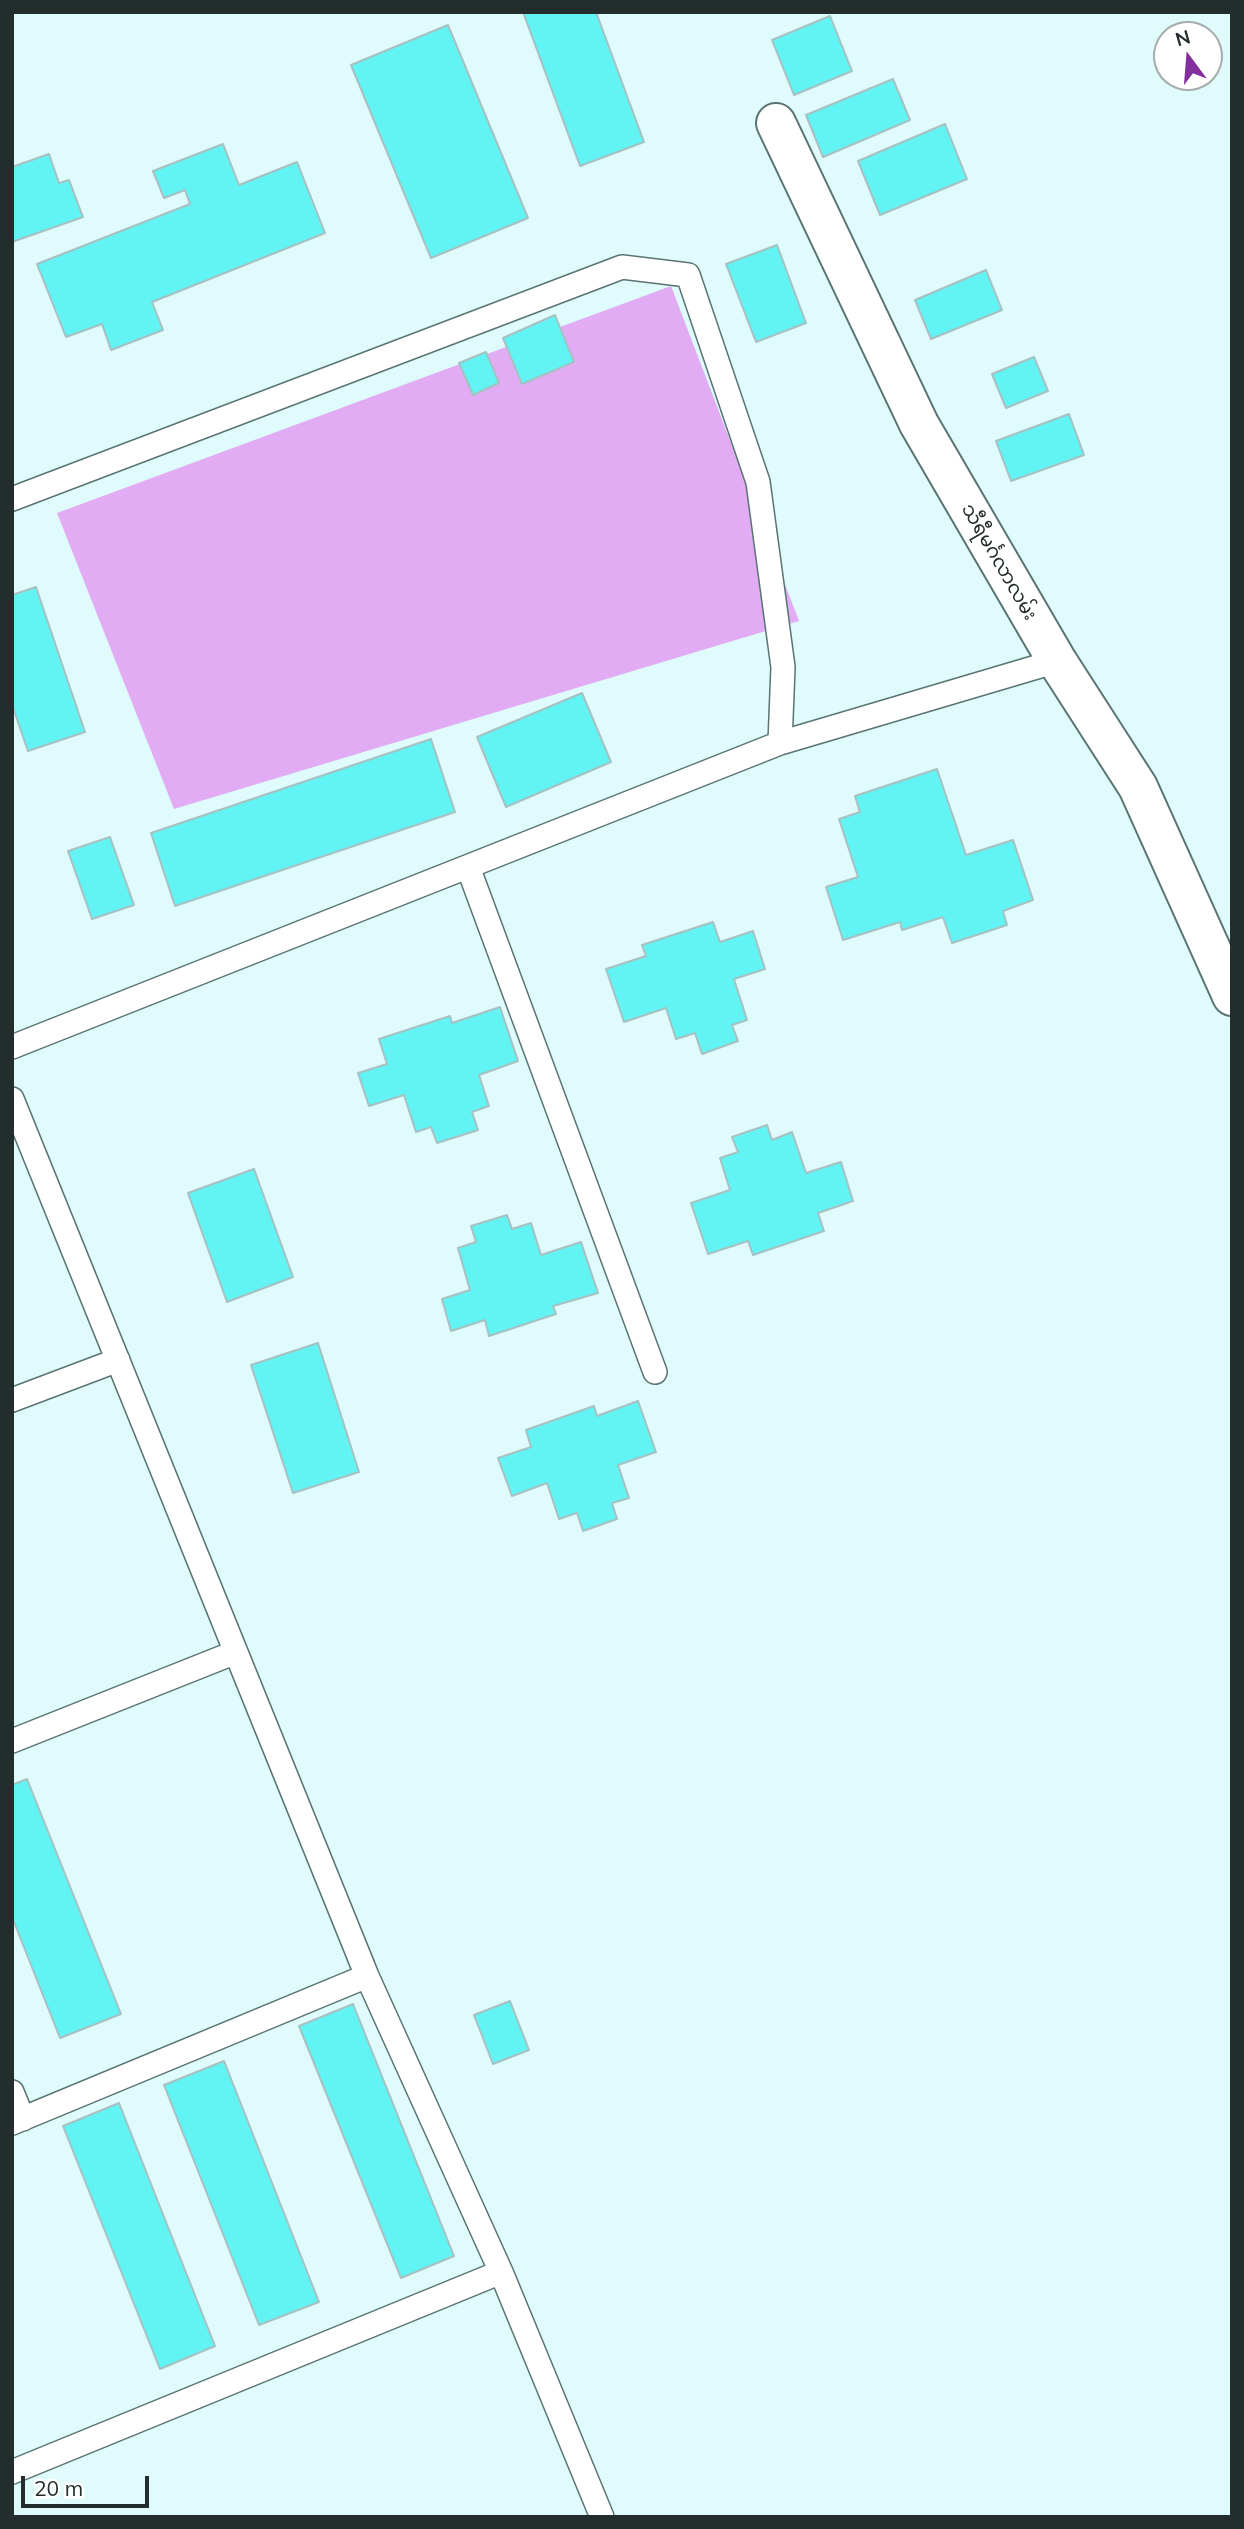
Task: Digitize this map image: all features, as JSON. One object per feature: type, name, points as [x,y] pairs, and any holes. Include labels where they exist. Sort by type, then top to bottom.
[{"type":"street","name":"သီရီမင်္ဂလာလမ်း","points":[[776,123],[919,424],[1057,661],[1138,787],[1232,996]]},
{"type":"lane","points":[[12,499],[622,267],[688,275],[758,482],[783,667],[780,743]]},
{"type":"lane","points":[[12,1047],[780,743],[1057,661]]},
{"type":"lane","points":[[468,867],[655,1372]]},
{"type":"lane","points":[[12,1099],[367,1976],[501,2272],[602,2517]]},
{"type":"lane","points":[[12,1400],[118,1360]]},
{"type":"lane","points":[[12,1741],[236,1652]]},
{"type":"lane","points":[[12,2092],[18,2121],[367,1976]]},
{"type":"lane","points":[[12,2472],[501,2272]]},
{"type":"shaded area","points":[[671,286],[799,621],[174,809],[57,513]]},
{"type":"building","points":[[523,12],[596,12],[644,142],[580,166]]},
{"type":"building","points":[[830,16],[852,71],[794,95],[772,40]]},
{"type":"building","points":[[448,25],[528,218],[431,258],[351,65]]},
{"type":"building","points":[[893,79],[910,120],[823,157],[806,115]]},
{"type":"building","points":[[945,124],[967,179],[880,215],[858,161]]},
{"type":"building","points":[[223,144],[239,185],[297,162],[325,233],[152,302],[163,330],[111,350],[102,324],[66,337],[37,264],[190,204],[185,190],[164,198],[153,171]]},
{"type":"building","points":[[49,154],[59,183],[69,180],[83,217],[12,242],[12,167]]},
{"type":"building","points":[[777,245],[806,323],[756,342],[726,264]]},
{"type":"building","points":[[986,270],[1002,310],[931,339],[915,300]]},
{"type":"building","points":[[555,315],[574,362],[522,384],[503,338]]},
{"type":"building","points":[[486,352],[499,383],[473,395],[459,363]]},
{"type":"building","points":[[1034,357],[1048,391],[1006,408],[992,374]]},
{"type":"building","points":[[1069,414],[1084,455],[1011,481],[996,441]]},
{"type":"building","points":[[36,587],[85,732],[28,751],[12,705],[12,595]]},
{"type":"building","points":[[582,693],[611,762],[506,807],[477,737]]},
{"type":"building","points":[[431,739],[455,812],[175,906],[151,833]]},
{"type":"building","points":[[937,769],[966,855],[1013,840],[1033,900],[1003,911],[1007,925],[952,943],[943,917],[902,930],[900,922],[843,940],[826,887],[858,877],[839,819],[860,812],[855,796]]},
{"type":"building","points":[[110,837],[134,905],[92,919],[68,851]]},
{"type":"building","points":[[713,922],[720,942],[753,931],[765,969],[734,979],[747,1020],[732,1025],[738,1041],[702,1054],[695,1033],[676,1039],[666,1008],[624,1022],[606,969],[646,956],[642,945]]},
{"type":"building","points":[[500,1007],[518,1061],[479,1075],[489,1106],[472,1112],[478,1130],[437,1143],[431,1127],[416,1132],[404,1095],[369,1106],[358,1073],[387,1064],[379,1039],[450,1016],[452,1023]]},
{"type":"building","points":[[767,1125],[772,1140],[792,1132],[806,1173],[841,1162],[853,1201],[818,1213],[824,1231],[753,1255],[748,1241],[708,1254],[691,1203],[730,1190],[720,1158],[738,1152],[732,1137]]},
{"type":"building","points":[[254,1169],[293,1277],[227,1302],[188,1193]]},
{"type":"building","points":[[507,1215],[512,1229],[531,1223],[541,1255],[581,1242],[598,1293],[553,1306],[556,1314],[489,1336],[485,1320],[451,1331],[442,1299],[470,1290],[458,1248],[476,1242],[471,1226]]},
{"type":"building","points":[[318,1343],[359,1472],[293,1493],[251,1365]]},
{"type":"building","points":[[638,1401],[656,1452],[618,1465],[629,1498],[612,1503],[617,1519],[583,1531],[577,1513],[559,1519],[547,1483],[512,1496],[498,1458],[531,1447],[526,1430],[594,1406],[597,1416]]},
{"type":"building","points":[[27,1779],[121,2014],[60,2038],[12,1917],[12,1785]]},
{"type":"building","points":[[510,2001],[529,2050],[493,2064],[474,2015]]},
{"type":"building","points":[[353,2004],[454,2256],[401,2278],[299,2026]]},
{"type":"building","points":[[224,2061],[319,2302],[259,2325],[164,2085]]},
{"type":"building","points":[[119,2103],[215,2346],[160,2369],[63,2126]]}]
